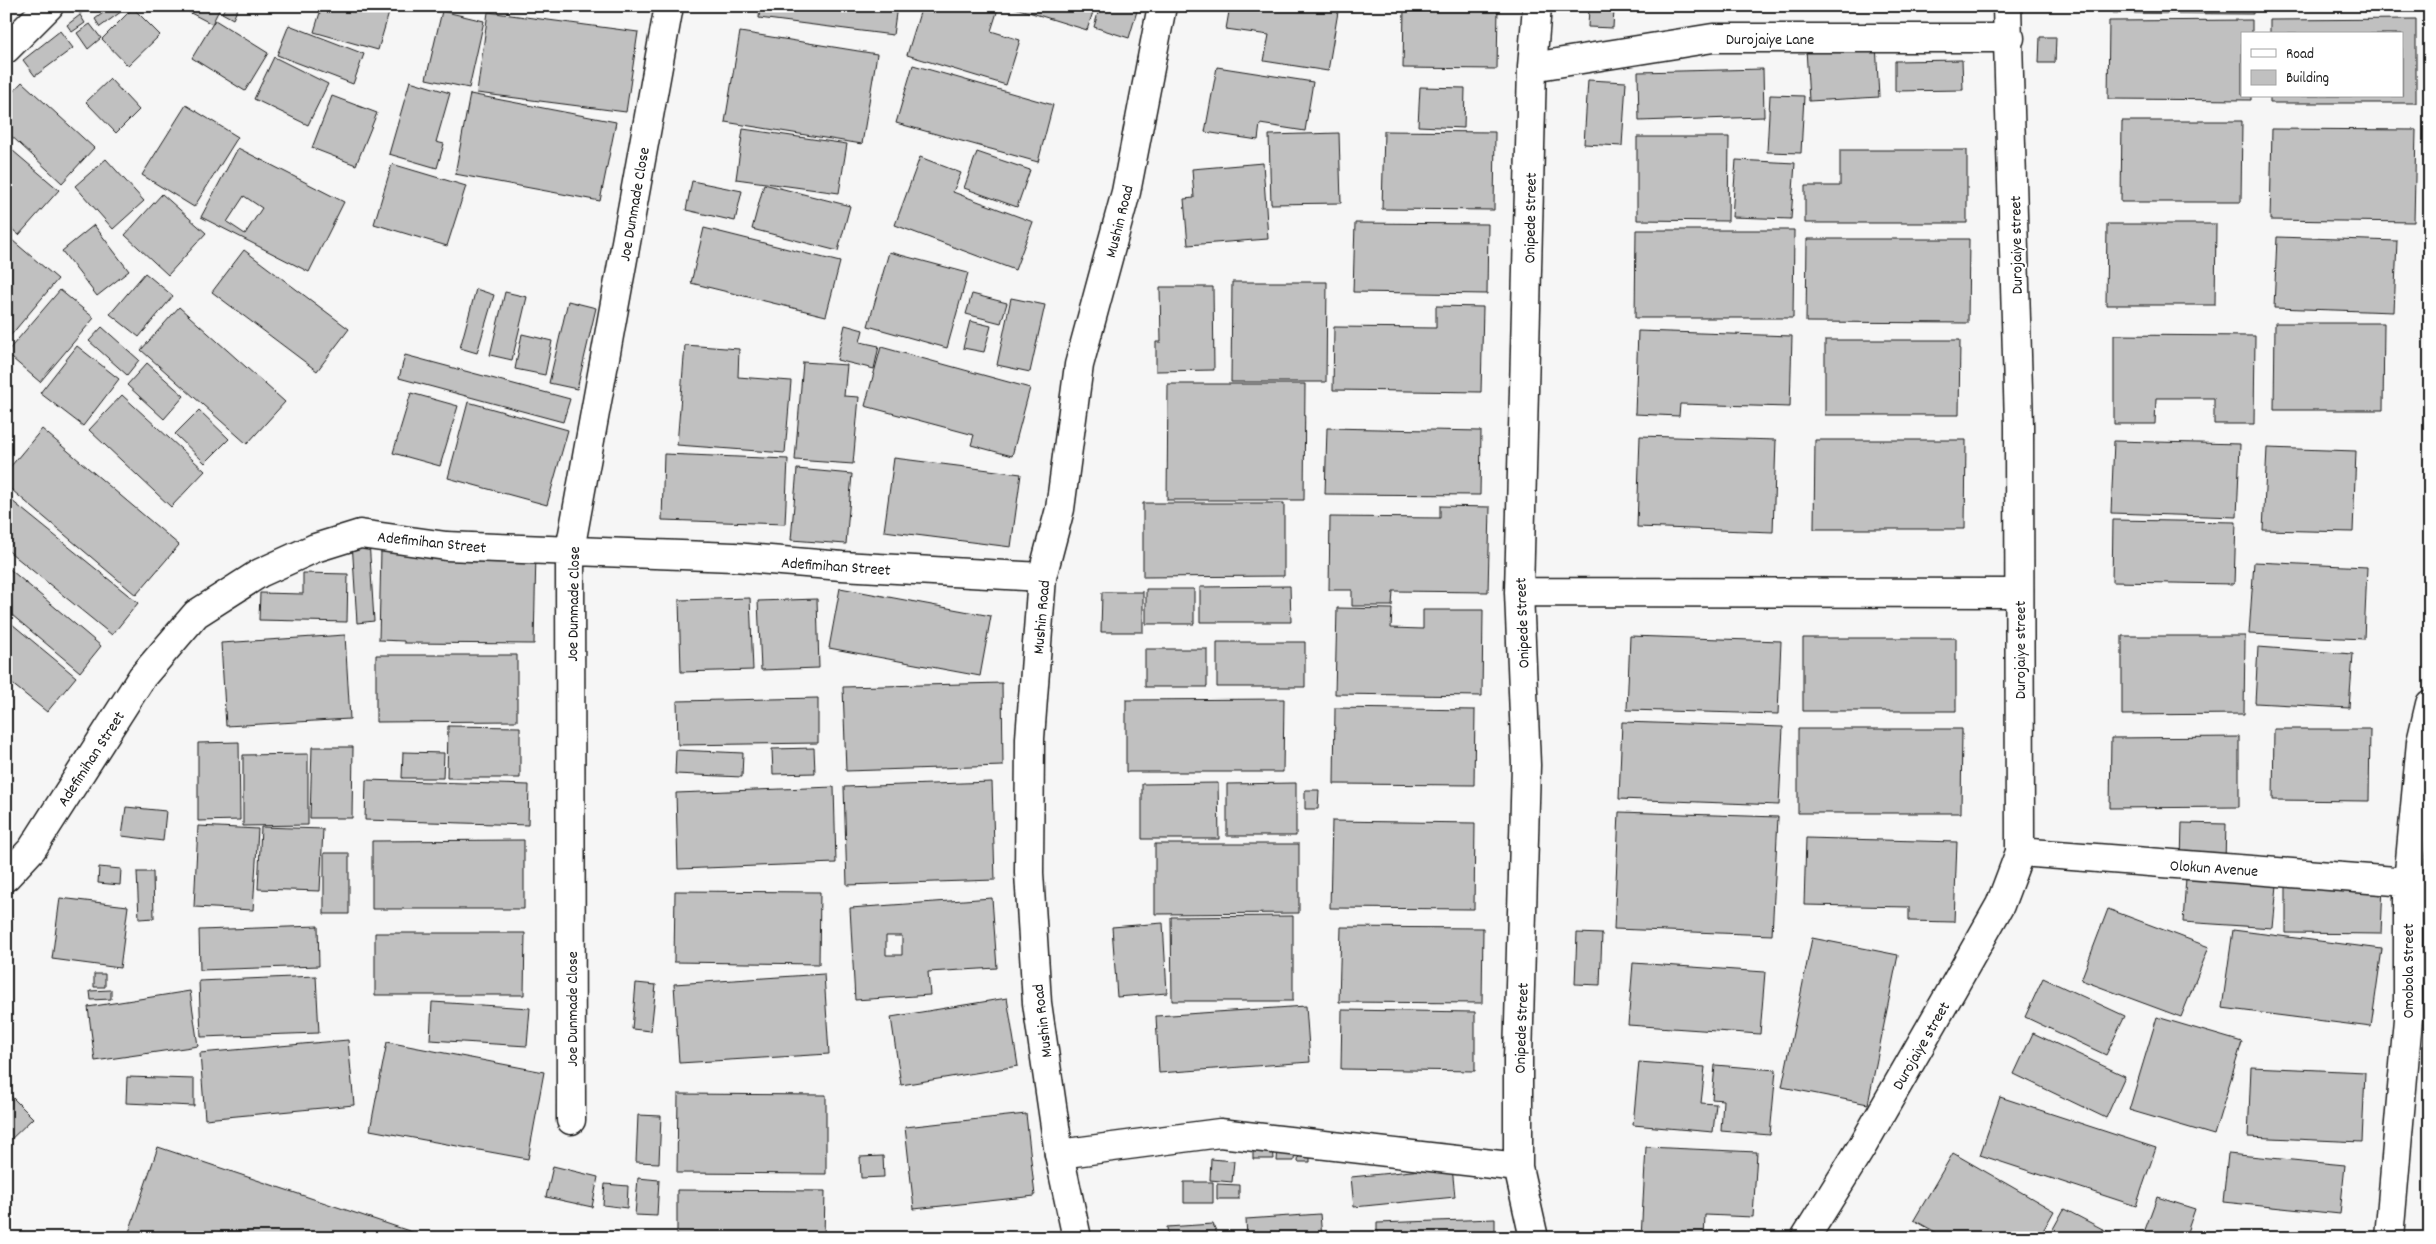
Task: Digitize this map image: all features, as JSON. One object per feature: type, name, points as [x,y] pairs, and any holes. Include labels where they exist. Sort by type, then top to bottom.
[{"type":"street","points":[[6,50],[49,6]]},
{"type":"street","name":"Joe Dunmade Close","points":[[571,1120],[570,550],[670,6]]},
{"type":"street","name":"Mushin Road","points":[[1077,1238],[1059,1154],[1037,1003],[1029,873],[1030,738],[1042,577],[1060,509],[1079,365],[1126,192],[1162,6]]},
{"type":"street","name":"Onipede Street","points":[[1534,1238],[1518,1167],[1518,1059],[1526,765],[1519,592],[1532,67],[1537,6]]},
{"type":"street","name":"Durojaiye street","points":[[1805,1238],[1863,1145],[2000,905],[2020,852],[2019,425],[2008,6]]},
{"type":"street","name":"Durojaiye Lane","points":[[1532,67],[1713,38],[2010,38]]},
{"type":"street","name":"Adefimihan Street","points":[[6,877],[32,849],[142,677],[196,614],[260,573],[315,548],[360,534],[446,546],[734,557],[842,566],[1042,577]]},
{"type":"street","points":[[1519,592],[2018,593]]},
{"type":"street","name":"Omobola Street","points":[[2389,1238],[2408,1019],[2408,882],[2420,742],[2430,704]]},
{"type":"street","name":"Olokun Avenue","points":[[2020,852],[2408,882]]},
{"type":"street","points":[[1059,1154],[1220,1133],[1518,1167]]},
{"type":"building","points":[[75,6],[91,6],[80,14]]},
{"type":"building","points":[[98,6],[129,6],[100,27],[95,19],[103,13]]},
{"type":"building","points":[[177,6],[221,6],[212,24]]},
{"type":"building","points":[[226,6],[239,6],[233,19],[222,13]]},
{"type":"building","points":[[322,6],[391,6],[378,50],[314,32]]},
{"type":"building","points":[[760,6],[897,6],[893,35],[759,18]]},
{"type":"building","points":[[922,6],[989,6],[998,9],[991,31],[1020,40],[1006,85],[907,55]]},
{"type":"building","points":[[1009,6],[1095,6],[1087,30]]},
{"type":"building","points":[[1100,6],[1123,6],[1137,11],[1129,38],[1094,27]]},
{"type":"building","points":[[1230,6],[1339,6],[1328,71],[1264,61],[1269,35],[1226,29]]},
{"type":"building","points":[[1355,6],[1373,6],[1372,9]]},
{"type":"building","points":[[1404,6],[1498,6],[1497,69],[1403,68]]},
{"type":"building","points":[[2113,6],[2253,6],[2253,14],[2113,13]]},
{"type":"building","points":[[133,8],[160,35],[128,66],[102,39]]},
{"type":"building","points":[[1589,8],[1614,9],[1613,28],[1588,27]]},
{"type":"building","points":[[442,11],[484,21],[469,88],[426,79]]},
{"type":"building","points":[[488,12],[638,32],[626,112],[477,93]]},
{"type":"building","points":[[80,15],[85,23],[72,32],[67,25]]},
{"type":"building","points":[[2416,19],[2416,103],[2270,103],[2270,98],[2404,98],[2404,32],[2270,32],[2270,20]]},
{"type":"building","points":[[215,20],[268,53],[245,91],[192,58]]},
{"type":"building","points":[[2252,20],[2252,32],[2241,32],[2241,98],[2251,98],[2251,100],[2108,99],[2109,21]]},
{"type":"building","points":[[90,24],[101,38],[88,49],[77,33]]},
{"type":"building","points":[[289,25],[364,54],[353,84],[277,55]]},
{"type":"building","points":[[60,31],[73,48],[35,76],[23,60]]},
{"type":"building","points":[[740,32],[877,54],[862,144],[725,122]]},
{"type":"building","points":[[2040,37],[2056,37],[2055,63],[2039,63]]},
{"type":"building","points":[[1876,44],[1879,97],[1809,101],[1806,48]]},
{"type":"building","points":[[274,57],[328,84],[308,125],[254,99]]},
{"type":"building","points":[[1962,60],[1963,90],[1895,91],[1895,61]]},
{"type":"building","points":[[913,65],[1053,105],[1038,162],[896,123]]},
{"type":"building","points":[[1217,67],[1313,82],[1305,131],[1260,124],[1258,140],[1205,132]]},
{"type":"building","points":[[1763,69],[1764,117],[1639,121],[1638,72]]},
{"type":"building","points":[[110,79],[139,110],[116,133],[86,102]]},
{"type":"building","points":[[1588,80],[1626,82],[1622,146],[1584,144]]},
{"type":"building","points":[[410,81],[450,93],[436,142],[444,144],[437,168],[389,154]]},
{"type":"building","points":[[22,82],[94,148],[62,183],[6,131],[6,99]]},
{"type":"building","points":[[1420,87],[1465,88],[1464,128],[1418,126]]},
{"type":"building","points":[[470,94],[616,122],[600,201],[455,174]]},
{"type":"building","points":[[1770,95],[1804,96],[1801,153],[1767,152]]},
{"type":"building","points":[[332,96],[377,113],[356,165],[312,148]]},
{"type":"building","points":[[186,105],[238,137],[194,207],[142,175]]},
{"type":"building","points":[[2122,121],[2242,121],[2241,202],[2121,202]]},
{"type":"building","points":[[743,129],[847,144],[839,193],[736,179]]},
{"type":"building","points":[[2272,129],[2416,130],[2414,222],[2270,220]]},
{"type":"building","points":[[1384,131],[1495,132],[1494,210],[1382,209]]},
{"type":"building","points":[[1339,133],[1341,203],[1271,204],[1269,135]]},
{"type":"building","points":[[1637,137],[1729,137],[1728,221],[1637,220]]},
{"type":"building","points":[[6,145],[59,190],[19,235],[6,224]]},
{"type":"building","points":[[238,148],[344,202],[309,272],[201,217]],"holes":[[[244,196],[262,208],[245,234],[227,222]]]},
{"type":"building","points":[[1840,150],[1967,150],[1967,223],[1805,223],[1805,186],[1840,186]]},
{"type":"building","points":[[977,152],[1030,170],[1017,207],[964,188]]},
{"type":"building","points":[[920,157],[961,173],[953,192],[1033,222],[1015,270],[895,225]]},
{"type":"building","points":[[106,159],[144,201],[113,229],[75,186]]},
{"type":"building","points":[[1736,160],[1795,163],[1791,219],[1732,217]]},
{"type":"building","points":[[1263,163],[1268,239],[1188,245],[1184,199],[1194,198],[1192,169]]},
{"type":"building","points":[[392,164],[466,186],[447,246],[374,224]]},
{"type":"building","points":[[692,181],[742,191],[735,221],[686,210]]},
{"type":"building","points":[[764,184],[850,206],[838,251],[752,229]]},
{"type":"building","points":[[162,194],[206,233],[168,275],[125,235]]},
{"type":"building","points":[[1355,223],[1488,224],[1487,294],[1353,292]]},
{"type":"building","points":[[2107,224],[2216,224],[2215,305],[2106,305]]},
{"type":"building","points":[[94,225],[129,271],[97,296],[62,251]]},
{"type":"building","points":[[704,228],[840,262],[826,316],[691,283]]},
{"type":"building","points":[[1636,230],[1794,230],[1793,318],[1635,318]]},
{"type":"building","points":[[6,235],[58,279],[6,341]]},
{"type":"building","points":[[2277,237],[2397,241],[2394,312],[2274,308]]},
{"type":"building","points":[[1807,239],[1969,239],[1968,323],[1806,322]]},
{"type":"building","points":[[244,250],[349,329],[317,371],[212,292]]},
{"type":"building","points":[[889,252],[968,273],[947,348],[868,326]]},
{"type":"building","points":[[145,273],[173,296],[139,337],[110,314]]},
{"type":"building","points":[[1232,282],[1327,282],[1326,382],[1231,382]]},
{"type":"building","points":[[1160,287],[1213,287],[1214,370],[1156,371],[1156,342],[1161,342]]},
{"type":"building","points":[[476,289],[494,295],[477,353],[460,348]]},
{"type":"building","points":[[60,290],[94,318],[40,382],[6,353]]},
{"type":"building","points":[[505,292],[527,297],[512,360],[490,355]]},
{"type":"building","points":[[972,294],[1007,303],[1001,323],[966,314]]},
{"type":"building","points":[[1011,298],[1045,305],[1030,372],[997,365]]},
{"type":"building","points":[[568,301],[596,308],[577,389],[549,383]]},
{"type":"building","points":[[1436,306],[1483,307],[1481,392],[1333,390],[1334,327],[1436,328]]},
{"type":"building","points":[[179,307],[285,402],[247,444],[141,350]]},
{"type":"building","points":[[970,321],[991,326],[984,352],[963,348]]},
{"type":"building","points":[[2275,323],[2384,323],[2383,410],[2274,410]]},
{"type":"building","points":[[845,325],[863,330],[860,342],[879,346],[874,369],[837,360]]},
{"type":"building","points":[[102,327],[139,360],[127,375],[89,341]]},
{"type":"building","points":[[1638,331],[1792,336],[1790,407],[1680,404],[1679,416],[1635,414]]},
{"type":"building","points":[[522,334],[552,341],[545,375],[515,369]]},
{"type":"building","points":[[2114,335],[2255,336],[2254,424],[2214,424],[2214,398],[2156,398],[2155,424],[2114,424]]},
{"type":"building","points":[[1825,340],[1960,340],[1959,415],[1825,415]]},
{"type":"building","points":[[685,345],[739,349],[738,377],[791,381],[785,453],[677,445]]},
{"type":"building","points":[[77,346],[119,379],[83,426],[40,393]]},
{"type":"building","points":[[881,347],[1030,388],[1012,456],[971,445],[974,435],[865,406]]},
{"type":"building","points":[[405,355],[570,399],[563,422],[399,378]]},
{"type":"building","points":[[803,362],[847,365],[844,396],[859,397],[853,464],[795,460]]},
{"type":"building","points":[[147,363],[184,396],[164,419],[127,385]]},
{"type":"building","points":[[1168,384],[1305,384],[1304,500],[1167,500]]},
{"type":"building","points":[[411,393],[458,406],[440,466],[393,453]]},
{"type":"building","points":[[122,395],[205,471],[171,507],[89,430]]},
{"type":"building","points":[[468,402],[568,430],[547,505],[448,478]]},
{"type":"building","points":[[199,410],[229,439],[205,463],[175,434]]},
{"type":"building","points":[[1327,428],[1481,431],[1480,495],[1325,494]]},
{"type":"building","points":[[42,429],[179,545],[136,595],[6,485],[6,472]]},
{"type":"building","points":[[1640,436],[1776,440],[1773,532],[1637,527]]},
{"type":"building","points":[[1815,440],[1966,440],[1965,529],[1814,529]]},
{"type":"building","points":[[2114,441],[2240,444],[2237,517],[2111,513]]},
{"type":"building","points":[[2267,448],[2356,451],[2353,532],[2263,530]]},
{"type":"building","points":[[664,454],[788,459],[785,524],[662,520]]},
{"type":"building","points":[[894,458],[1021,474],[1011,547],[884,531]]},
{"type":"building","points":[[797,469],[852,474],[846,544],[791,540]]},
{"type":"building","points":[[6,496],[138,603],[112,635],[6,549]]},
{"type":"building","points":[[1143,503],[1284,503],[1284,576],[1143,577]]},
{"type":"building","points":[[1440,506],[1490,507],[1488,592],[1393,591],[1392,606],[1352,606],[1352,590],[1329,590],[1330,517],[1440,518]]},
{"type":"building","points":[[2113,520],[2236,522],[2234,584],[2112,582]]},
{"type":"building","points":[[369,540],[374,621],[357,623],[352,541]]},
{"type":"building","points":[[381,550],[536,552],[534,644],[404,643],[404,641],[379,640]]},
{"type":"building","points":[[2254,562],[2367,567],[2364,639],[2249,634]]},
{"type":"building","points":[[6,566],[101,646],[80,672],[6,610]]},
{"type":"building","points":[[303,573],[348,574],[347,622],[259,620],[260,593],[303,594]]},
{"type":"building","points":[[1290,586],[1291,622],[1200,622],[1200,587]]},
{"type":"building","points":[[840,588],[991,616],[980,676],[829,648]]},
{"type":"building","points":[[1146,589],[1194,589],[1194,624],[1146,624]]},
{"type":"building","points":[[1102,592],[1143,592],[1143,632],[1101,632]]},
{"type":"building","points":[[750,598],[753,670],[681,672],[679,600]]},
{"type":"building","points":[[817,599],[819,668],[761,670],[758,601]]},
{"type":"building","points":[[1337,608],[1392,609],[1391,628],[1423,629],[1423,610],[1483,610],[1482,696],[1335,694]]},
{"type":"building","points":[[6,619],[76,677],[47,712],[6,679]]},
{"type":"building","points":[[345,635],[350,719],[226,726],[221,643]]},
{"type":"building","points":[[1630,636],[1781,641],[1778,714],[1627,710]]},
{"type":"building","points":[[2122,636],[2245,636],[2244,714],[2122,715]]},
{"type":"building","points":[[1803,638],[1956,638],[1956,711],[1803,711]]},
{"type":"building","points":[[1217,642],[1305,642],[1305,687],[1217,687]]},
{"type":"building","points":[[2258,647],[2353,654],[2349,708],[2255,703]]},
{"type":"building","points":[[1145,649],[1207,649],[1207,687],[1145,687]]},
{"type":"building","points":[[376,655],[517,655],[517,721],[376,722]]},
{"type":"building","points":[[1002,683],[1003,766],[846,771],[843,687]]},
{"type":"building","points":[[818,698],[818,743],[678,745],[677,701]]},
{"type":"building","points":[[1284,699],[1283,772],[1126,772],[1126,700]]},
{"type":"building","points":[[1335,708],[1475,710],[1474,785],[1334,784]]},
{"type":"building","points":[[1622,722],[1783,727],[1779,805],[1619,799]]},
{"type":"building","points":[[448,726],[520,727],[520,778],[447,778]]},
{"type":"building","points":[[1798,729],[1962,729],[1961,813],[1798,813]]},
{"type":"building","points":[[2274,729],[2370,729],[2369,801],[2273,800]]},
{"type":"building","points":[[2239,737],[2239,807],[2110,808],[2111,738]]},
{"type":"building","points":[[239,742],[240,820],[198,821],[198,743]]},
{"type":"building","points":[[312,747],[353,747],[352,818],[310,818]]},
{"type":"building","points":[[814,748],[815,773],[773,774],[772,749]]},
{"type":"building","points":[[676,750],[743,753],[742,777],[675,774]]},
{"type":"building","points":[[403,752],[444,753],[443,778],[402,778]]},
{"type":"building","points":[[308,754],[308,825],[243,826],[243,755]]},
{"type":"building","points":[[366,780],[529,785],[528,825],[365,820]]},
{"type":"building","points":[[992,782],[995,880],[847,885],[844,787]]},
{"type":"building","points":[[1218,783],[1219,839],[1142,839],[1142,784]]},
{"type":"building","points":[[1296,783],[1296,836],[1227,836],[1227,784]]},
{"type":"building","points":[[834,787],[836,863],[678,869],[676,793]]},
{"type":"building","points":[[1305,790],[1319,790],[1318,809],[1305,809]]},
{"type":"building","points":[[126,807],[166,811],[163,841],[122,836]]},
{"type":"building","points":[[1619,812],[1778,817],[1772,935],[1614,929]]},
{"type":"building","points":[[1332,821],[1475,823],[1474,909],[1330,908]]},
{"type":"building","points":[[2182,823],[2226,824],[2225,862],[2181,862]]},
{"type":"building","points":[[198,826],[258,829],[253,910],[194,907]]},
{"type":"building","points":[[261,827],[323,829],[320,891],[258,889]]},
{"type":"building","points":[[1806,838],[1957,842],[1954,922],[1909,921],[1909,907],[1804,905]]},
{"type":"building","points":[[524,840],[524,909],[372,909],[372,841]]},
{"type":"building","points":[[1155,844],[1299,844],[1299,913],[1155,914]]},
{"type":"building","points":[[324,853],[349,853],[349,914],[324,914]]},
{"type":"building","points":[[99,867],[121,869],[120,885],[98,883]]},
{"type":"building","points":[[137,872],[153,872],[154,918],[139,919]]},
{"type":"building","points":[[2186,878],[2277,885],[2273,928],[2183,922]]},
{"type":"building","points":[[2286,883],[2383,884],[2381,934],[2286,933]]},
{"type":"building","points":[[675,891],[820,892],[819,964],[674,962]]},
{"type":"building","points":[[60,898],[128,906],[120,968],[52,959]]},
{"type":"building","points":[[992,898],[997,968],[928,972],[930,995],[855,1000],[850,908]],"holes":[[[886,936],[902,936],[902,955],[886,955]]]},
{"type":"building","points":[[2108,909],[2209,947],[2181,1017],[2081,980]]},
{"type":"building","points":[[1293,916],[1293,1001],[1172,1001],[1171,917]]},
{"type":"building","points":[[1163,923],[1167,993],[1117,997],[1112,927]]},
{"type":"building","points":[[318,926],[319,966],[200,970],[199,930]]},
{"type":"building","points":[[1341,927],[1483,928],[1482,1003],[1339,1002]]},
{"type":"building","points":[[2233,930],[2382,949],[2371,1027],[2222,1008]]},
{"type":"building","points":[[375,933],[525,933],[524,995],[375,995]]},
{"type":"building","points":[[1577,933],[1602,934],[1600,985],[1575,984]]},
{"type":"building","points":[[1812,938],[1898,955],[1868,1104],[1782,1087]]},
{"type":"building","points":[[1633,963],[1765,972],[1760,1034],[1628,1025]]},
{"type":"building","points":[[94,974],[105,974],[105,987],[94,987]]},
{"type":"building","points":[[824,974],[829,1054],[679,1063],[674,984]]},
{"type":"building","points":[[316,976],[319,1033],[201,1037],[199,981]]},
{"type":"building","points":[[2043,978],[2125,1016],[2106,1055],[2025,1017]]},
{"type":"building","points":[[636,983],[656,985],[651,1031],[632,1029]]},
{"type":"building","points":[[111,990],[111,999],[91,1000],[90,991]]},
{"type":"building","points":[[190,991],[198,1046],[95,1061],[88,1007]]},
{"type":"building","points":[[1007,998],[1018,1066],[901,1085],[891,1017]]},
{"type":"building","points":[[432,1002],[530,1008],[527,1046],[430,1040]]},
{"type":"building","points":[[1306,1006],[1310,1062],[1159,1073],[1156,1016]]},
{"type":"building","points":[[1342,1010],[1475,1012],[1475,1071],[1341,1069]]},
{"type":"building","points":[[2157,1017],[2242,1042],[2214,1135],[2129,1110]]},
{"type":"building","points":[[2033,1033],[2125,1076],[2106,1118],[2014,1074]]},
{"type":"building","points":[[348,1040],[354,1105],[205,1119],[200,1053]]},
{"type":"building","points":[[387,1042],[544,1072],[528,1159],[370,1130]]},
{"type":"building","points":[[1639,1062],[1705,1067],[1701,1103],[1716,1104],[1713,1132],[1633,1125]]},
{"type":"building","points":[[1715,1065],[1776,1070],[1770,1135],[1721,1131],[1723,1100],[1712,1099]]},
{"type":"building","points":[[2251,1067],[2365,1072],[2362,1142],[2248,1137]]},
{"type":"building","points":[[127,1077],[194,1079],[194,1106],[126,1103]]},
{"type":"building","points":[[6,1091],[33,1118],[6,1144]]},
{"type":"building","points":[[678,1094],[826,1095],[826,1174],[677,1173]]},
{"type":"building","points":[[2000,1097],[2156,1148],[2136,1206],[1980,1155]]},
{"type":"building","points":[[1026,1114],[1035,1196],[914,1209],[905,1127]]},
{"type":"building","points":[[638,1115],[661,1116],[659,1163],[636,1162]]},
{"type":"building","points":[[1278,1145],[1295,1146],[1294,1161],[1277,1161]]},
{"type":"building","points":[[158,1147],[430,1238],[218,1238],[210,1235],[209,1238],[127,1238]]},
{"type":"building","points":[[1253,1147],[1273,1147],[1274,1159],[1253,1159]]},
{"type":"building","points":[[1646,1147],[1757,1152],[1753,1217],[1705,1215],[1704,1238],[1641,1238]]},
{"type":"building","points":[[1299,1148],[1310,1148],[1310,1162],[1298,1162]]},
{"type":"building","points":[[1953,1153],[2054,1211],[2039,1238],[1946,1238],[1914,1220]]},
{"type":"building","points":[[2228,1154],[2345,1165],[2340,1214],[2223,1202]]},
{"type":"building","points":[[883,1156],[884,1177],[861,1178],[860,1157]]},
{"type":"building","points":[[1211,1159],[1234,1161],[1232,1182],[1210,1180]]},
{"type":"building","points":[[553,1166],[598,1177],[592,1207],[546,1197]]},
{"type":"building","points":[[1452,1167],[1455,1197],[1354,1207],[1351,1177]]},
{"type":"building","points":[[638,1178],[659,1180],[657,1216],[635,1215]]},
{"type":"building","points":[[1184,1182],[1213,1182],[1213,1203],[1184,1203]]},
{"type":"building","points":[[605,1184],[628,1186],[627,1208],[603,1205]]},
{"type":"building","points":[[1217,1184],[1239,1185],[1239,1199],[1217,1199]]},
{"type":"building","points":[[677,1190],[825,1191],[824,1238],[677,1238]]},
{"type":"building","points":[[2157,1197],[2195,1209],[2185,1238],[2142,1238]]},
{"type":"building","points":[[2064,1209],[2118,1237],[2048,1238]]},
{"type":"building","points":[[1320,1214],[1322,1238],[1247,1238],[1246,1219]]},
{"type":"building","points":[[1495,1219],[1495,1238],[1377,1238],[1377,1223]]},
{"type":"building","points":[[1213,1224],[1219,1238],[1168,1238],[1167,1227]]}]
